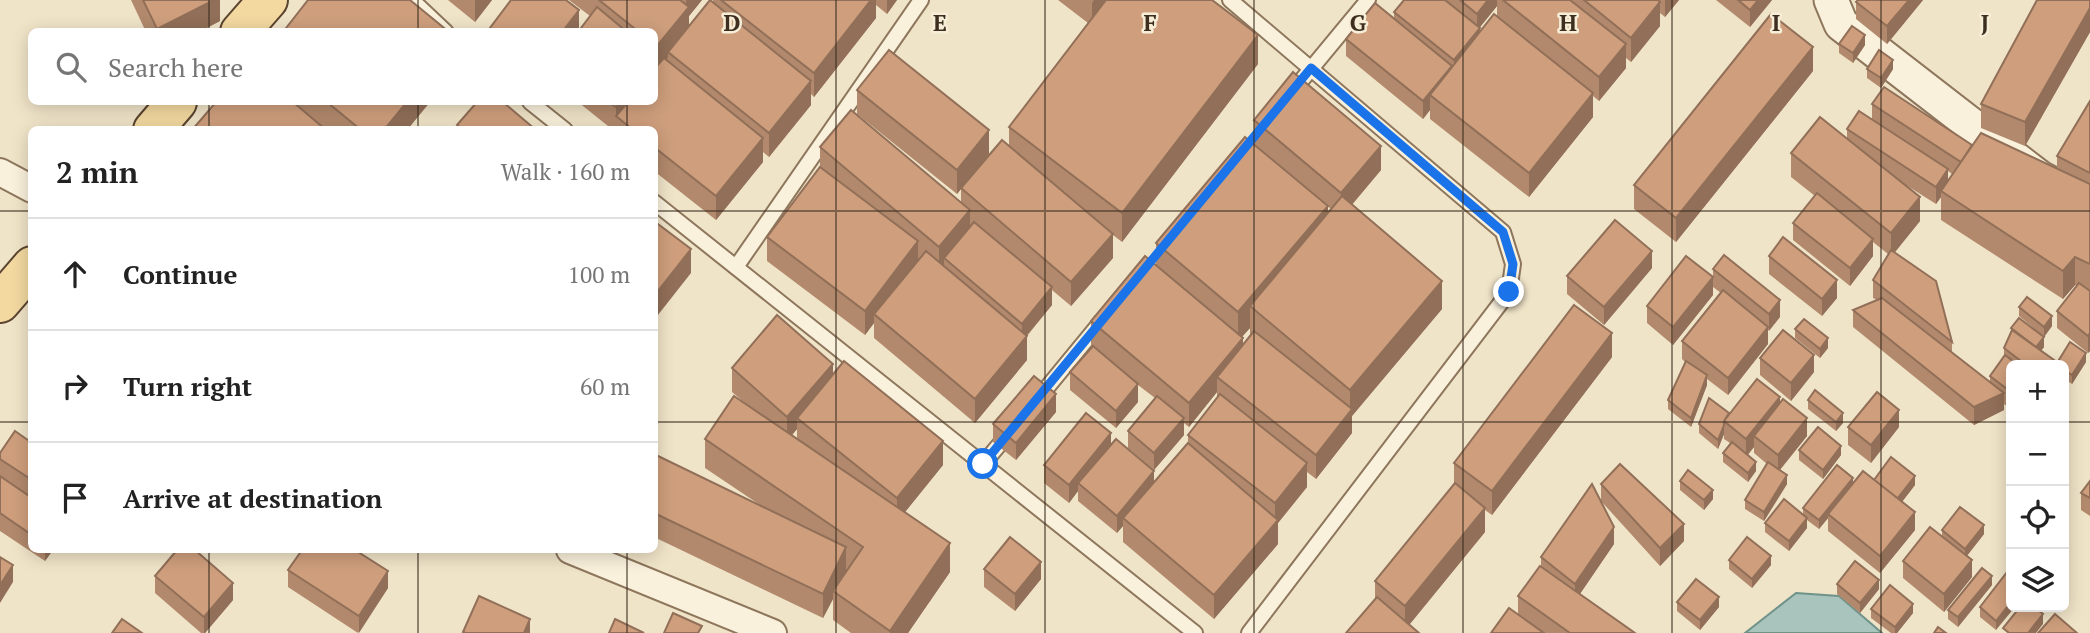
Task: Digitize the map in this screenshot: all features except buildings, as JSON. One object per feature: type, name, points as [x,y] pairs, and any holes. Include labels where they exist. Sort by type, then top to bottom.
[{"type":"main road","points":[[244,28],[268,0]]},
{"type":"main road","points":[[156,126],[174,105]]},
{"type":"main road","points":[[0,303],[28,271]]},
{"type":"street","points":[[1831,0],[1841,24],[2040,178],[2090,204]]},
{"type":"street","points":[[0,172],[28,187]]},
{"type":"street","points":[[577,553],[774,633]]},
{"type":"lane","points":[[412,0],[442,28]]},
{"type":"lane","points":[[736,267],[920,0]]},
{"type":"lane","points":[[1230,0],[1503,232],[1513,264],[1509,292],[1249,633]]},
{"type":"lane","points":[[1285,100],[1368,0]]},
{"type":"lane","points":[[534,105],[560,126]]},
{"type":"lane","points":[[658,204],[1195,633]]},
{"type":"lane","points":[[983,464],[1108,314]]},
{"type":"water","points":[[1796,593],[1839,596],[1882,633],[1745,633]]},
{"type":"route","points":[[983,464],[1311,68],[1503,232],[1513,264],[1509,292]]}]
